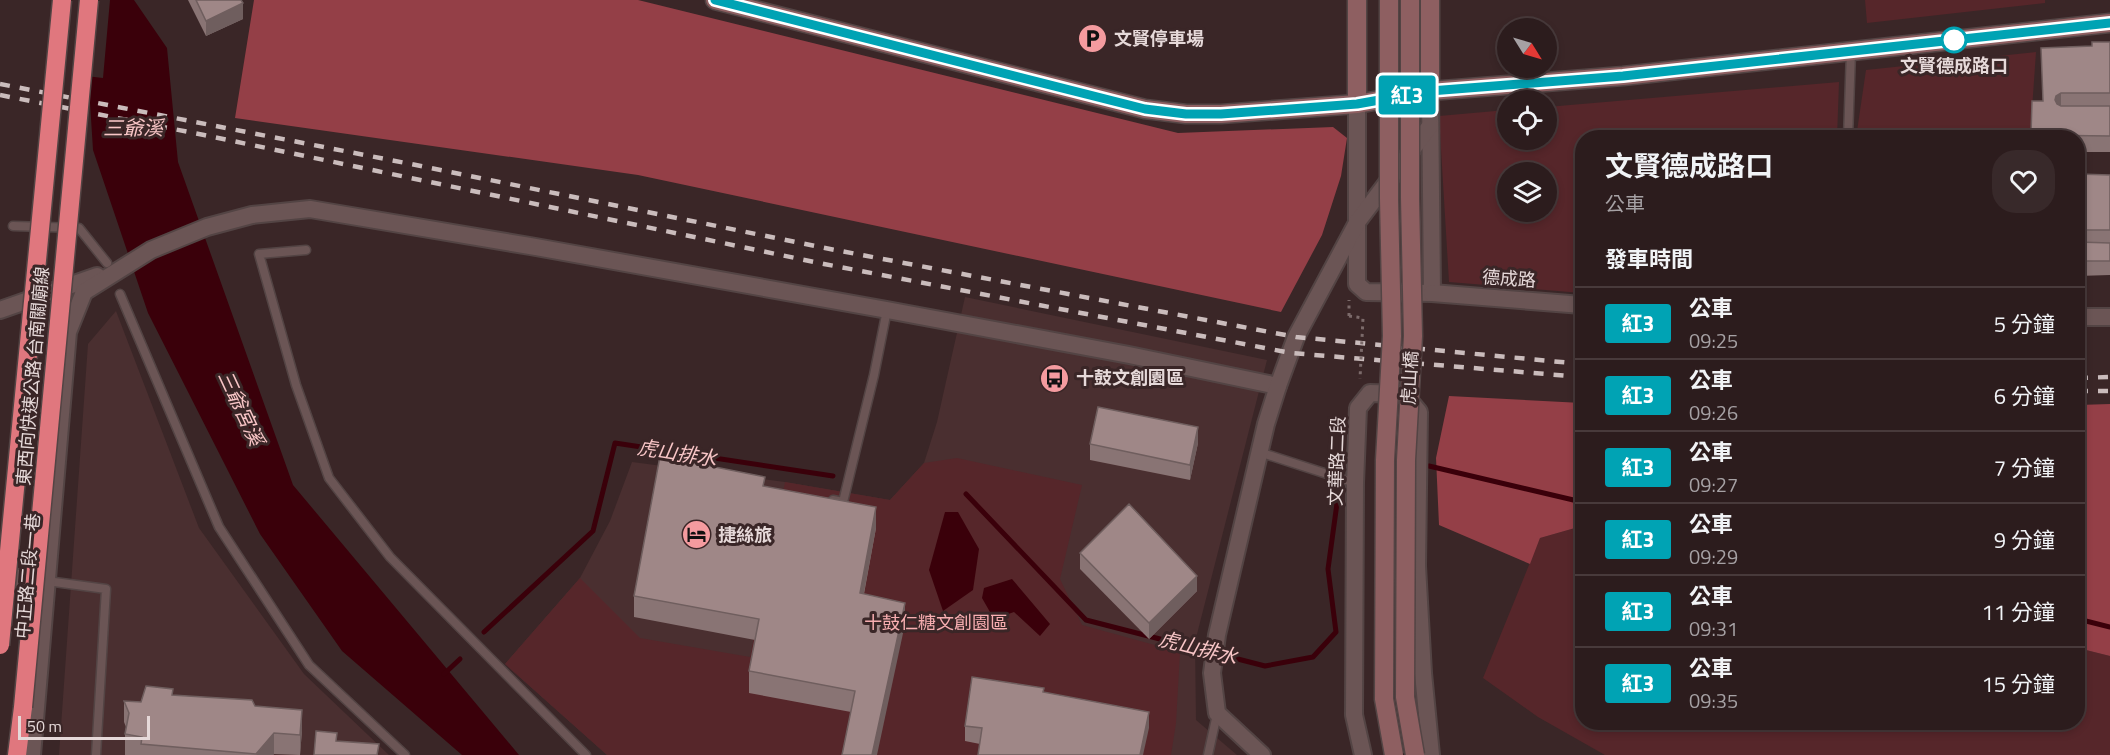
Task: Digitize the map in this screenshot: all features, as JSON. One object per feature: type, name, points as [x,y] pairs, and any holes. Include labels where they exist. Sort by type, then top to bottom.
[{"type":"highway","name":"東西向快速公路 台南關廟線","points":[[0,645],[62,0]]},
{"type":"highway","name":"東西向快速公路 台南關廟線","points":[[17,755],[89,0]]},
{"type":"street","points":[[715,0],[1145,109],[1186,114],[1221,114],[1357,104],[1430,91],[1623,76],[2110,23]]},
{"type":"street","points":[[1357,0],[1358,284],[1366,292],[1432,293],[1430,0]]},
{"type":"street","name":"虎山橋","points":[[1389,0],[1392,336],[1385,460],[1384,699],[1394,755]]},
{"type":"street","name":"虎山橋","points":[[1410,0],[1413,336],[1406,460],[1405,697],[1415,755]]},
{"type":"street","points":[[1262,755],[1217,713],[1212,673],[1217,635],[1259,452],[1278,386],[1296,337],[1358,222],[1430,126]]},
{"type":"street","points":[[0,310],[207,227],[252,215],[310,209],[887,310],[1129,355],[1278,386]]},
{"type":"street","name":"中正路二段一巷","points":[[32,755],[68,332],[84,292],[115,265]]},
{"type":"street","name":"德成路","points":[[1432,293],[1575,303]]},
{"type":"street","points":[[2085,317],[2110,317]]},
{"type":"street","name":"文華路二段","points":[[1363,755],[1354,714],[1355,483],[1358,408],[1370,393],[1404,394],[1419,412],[1417,566],[1422,673],[1431,755]]},
{"type":"street","points":[[0,576],[47,581]]},
{"type":"lane","points":[[1848,130],[1851,51]]},
{"type":"lane","points":[[13,226],[79,228],[115,265]]},
{"type":"lane","points":[[306,250],[259,254],[296,385],[329,478],[390,557],[586,755]]},
{"type":"lane","points":[[120,294],[219,527],[309,664],[405,755]]},
{"type":"lane","points":[[822,499],[843,502],[874,375],[887,310]]},
{"type":"lane","points":[[1259,452],[1355,483]]},
{"type":"lane","points":[[47,581],[106,589],[96,755]]},
{"type":"lane","points":[[1208,755],[1217,713]]},
{"type":"path","points":[[1349,316],[1363,318],[1360,379]]},
{"type":"shaded area","points":[[254,0],[638,0],[1178,133],[1333,127],[1347,138],[1341,176],[1322,235],[1281,312],[638,175],[235,118]]},
{"type":"shaded area","points":[[965,297],[1267,360],[1195,642],[1196,720],[1237,755],[607,755],[505,664],[580,578],[610,521],[632,462],[785,482],[890,500],[924,463],[937,422]]},
{"type":"shaded area","points":[[116,311],[199,528],[304,674],[389,755],[59,755],[88,344]]},
{"type":"shaded area","points":[[1449,396],[1575,403],[1575,528],[1540,538],[1530,564],[1439,525],[1436,458]]},
{"type":"shaded area","points":[[2110,404],[2110,656],[2085,650],[2085,405]]},
{"type":"green space","points":[[1865,0],[2045,0],[2045,3],[1867,23]]},
{"type":"green space","points":[[2036,52],[2031,130],[1857,130],[1866,70]]},
{"type":"green space","points":[[1839,82],[1837,130],[1575,130],[1575,292],[1449,282],[1439,116],[1497,111],[1497,150],[1557,150],[1557,106]]},
{"type":"green space","name":"十鼓仁糖文創園區","points":[[957,458],[1082,485],[1060,579],[1082,625],[1180,652],[1176,723],[1171,755],[607,755],[505,664],[580,578],[640,638],[750,657],[785,482],[890,500],[924,463]]},
{"type":"green space","points":[[1575,528],[1575,730],[2085,730],[2085,650],[2110,656],[2110,755],[1605,755],[1538,717],[1483,678],[1540,538]]},
{"type":"water","name":"三爺溪","points":[[55,0],[134,0],[167,48],[178,162],[293,485],[519,755],[462,755],[342,651],[260,534],[148,313],[93,150],[87,55]]},
{"type":"water","points":[[945,512],[958,512],[979,549],[973,590],[943,611],[929,570]]},
{"type":"water","points":[[1012,579],[1050,624],[1040,636],[1014,612],[994,619],[982,598],[984,588]]},
{"type":"pier","points":[[52,0],[110,0],[103,78],[86,76],[84,56]]},
{"type":"building","points":[[196,0],[241,0],[243,3],[206,21]]},
{"type":"building","points":[[2092,42],[2110,42],[2110,93],[2061,93],[2056,96],[2055,100],[2061,106],[2110,106],[2110,136],[2085,136],[2085,130],[2031,130],[2032,101],[2043,101],[2041,48],[2092,46]]},
{"type":"building","points":[[2085,174],[2110,175],[2110,230],[2085,230]]},
{"type":"building","points":[[2085,242],[2110,243],[2110,261],[2085,261]]},
{"type":"building","points":[[1098,407],[1198,427],[1190,465],[1090,444]]},
{"type":"building","points":[[660,456],[765,477],[763,486],[876,507],[860,593],[905,603],[872,755],[842,755],[855,691],[749,671],[759,619],[634,596]]},
{"type":"building","points":[[1129,504],[1197,576],[1149,623],[1080,553]]},
{"type":"building","points":[[972,677],[1044,688],[1043,692],[1149,712],[1140,755],[978,755],[982,728],[965,726]]},
{"type":"building","points":[[146,686],[173,689],[172,695],[252,700],[255,706],[302,710],[300,735],[274,733],[256,754],[141,744],[142,737],[125,734],[129,713],[124,701],[141,702]]},
{"type":"building","points":[[316,731],[337,733],[336,741],[379,744],[377,755],[314,755]]},
{"type":"waterway","name":"虎山排水","points":[[484,632],[593,531],[615,443],[833,476]]},
{"type":"waterway","name":"虎山排水","points":[[1429,466],[1575,500]]},
{"type":"waterway","name":"虎山排水","points":[[966,494],[1086,620],[1265,666],[1313,657],[1336,632],[1328,569],[1338,496]]},
{"type":"waterway","name":"虎山排水","points":[[2085,621],[2110,627]]},
{"type":"waterway","name":"虎山排水","points":[[444,674],[460,659]]},
{"type":"railway","points":[[0,84],[830,249],[1296,337],[1575,363]]},
{"type":"railway","points":[[0,95],[204,135],[824,264],[1291,353],[1575,376]]},
{"type":"railway","points":[[2085,378],[2110,377]]},
{"type":"railway","points":[[2085,391],[2110,391]]},
{"type":"bus line","name":"紅3","points":[[715,0],[1145,109],[1186,114],[1221,114],[1357,104],[1430,91],[1623,76],[2110,23]]},
{"type":"place","name":"文賢停車場","points":[[1093,39]]},
{"type":"place","name":"文賢德成路口","points":[[1954,40]]},
{"type":"place","name":"十鼓文創園區","points":[[1055,378]]},
{"type":"place","name":"捷絲旅","points":[[697,535]]},
{"type":"water label","name":"三爺宮溪","points":[[241,408]]}]
